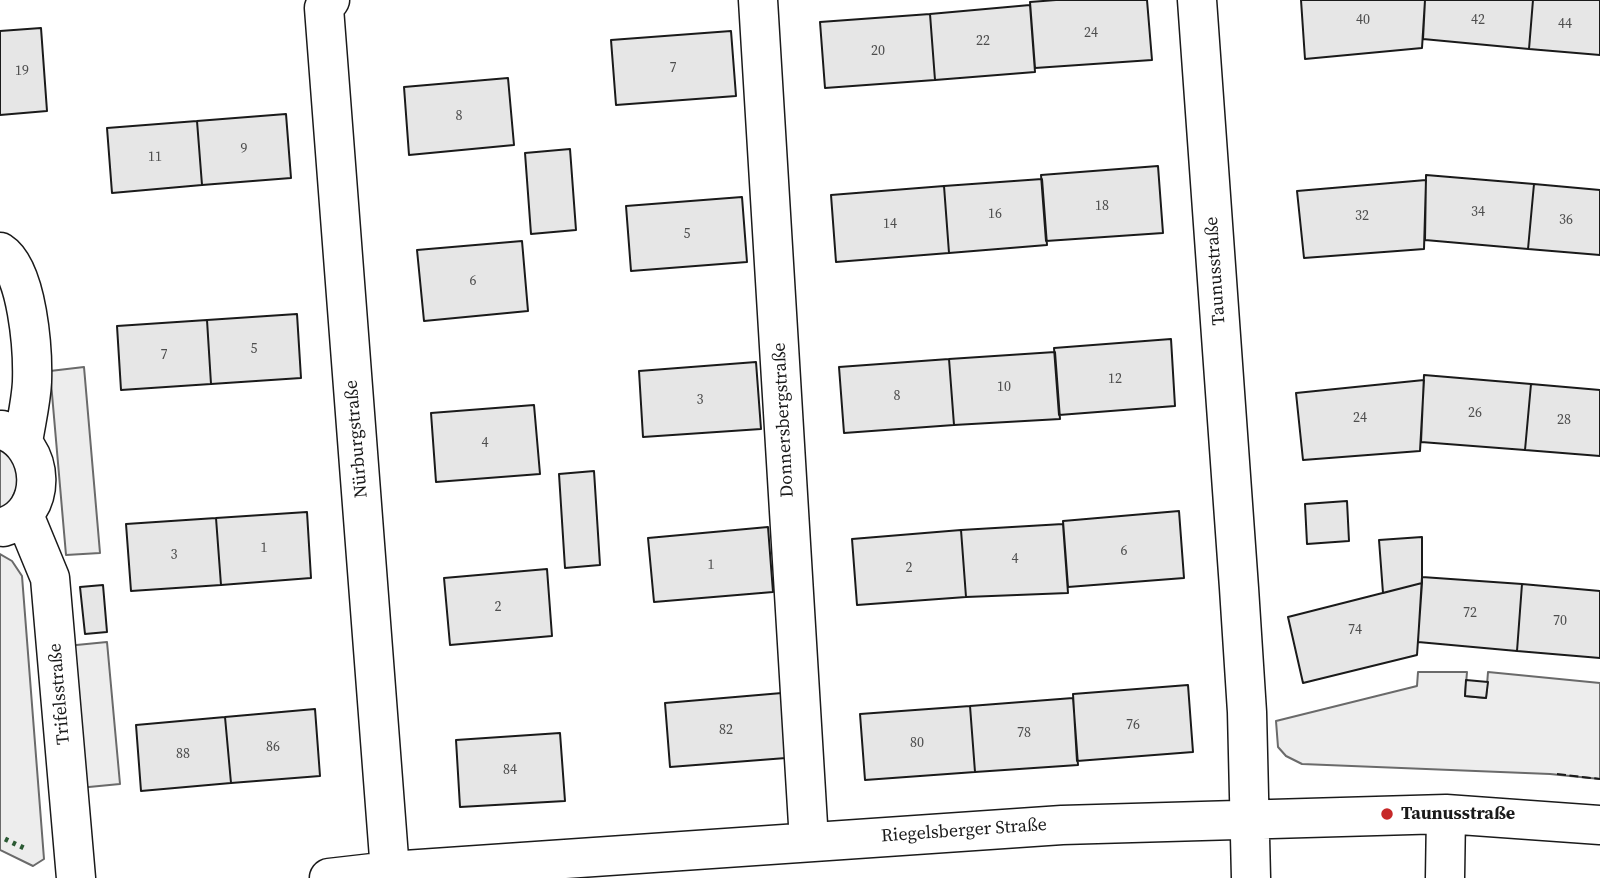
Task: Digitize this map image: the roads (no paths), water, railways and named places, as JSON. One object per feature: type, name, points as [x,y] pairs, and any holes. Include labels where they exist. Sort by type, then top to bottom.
[{"type":"street","name":"Donnersbergstraße","points":[[758,0],[809,841]]},
{"type":"street","name":"Taunusstraße","points":[[1197,0],[1240,588],[1251,820],[1251,878]]},
{"type":"street","name":"Nürburgstraße","points":[[327,4],[390,871]]},
{"type":"street","name":"Trifelsstraße","points":[[0,252],[5,255],[19,279],[31,344],[32,383],[11,436],[34,458],[38,478],[34,498],[12,521],[50,578],[76,878]]},
{"type":"street","name":"Riegelsberger Straße","points":[[329,878],[390,871],[1062,825],[1387,814],[1446,814],[1600,825]]},
{"type":"street","points":[[1445,878],[1446,814]]},
{"type":"place","name":"Taunusstraße","points":[[1387,814]]}]
